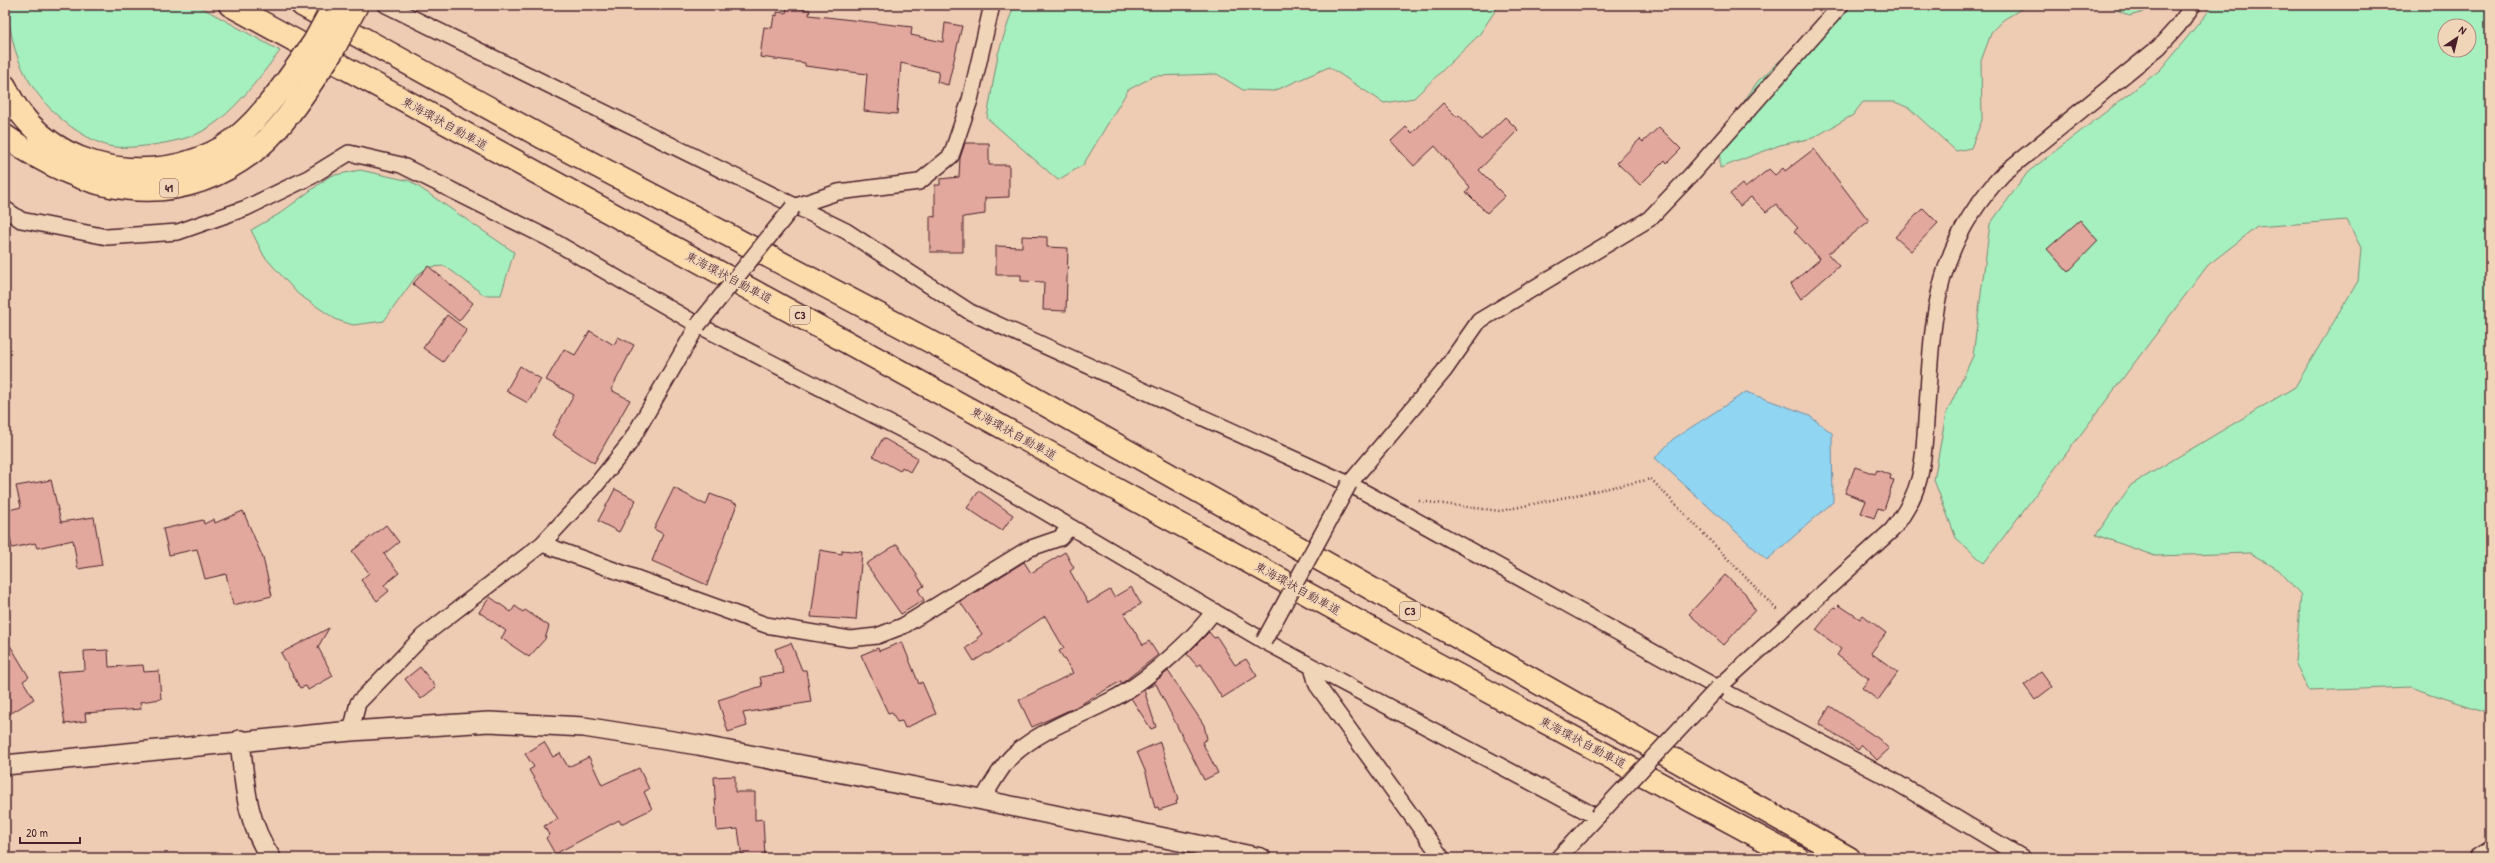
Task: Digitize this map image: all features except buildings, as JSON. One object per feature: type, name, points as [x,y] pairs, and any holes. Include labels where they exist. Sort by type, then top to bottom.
[{"type":"highway","name":"東海環状自動車道","points":[[230,5],[1361,623],[1798,858]]},
{"type":"highway","name":"C3","points":[[302,5],[542,138],[973,364],[1848,858]]},
{"type":"highway","name":"41","points":[[5,86],[13,105],[26,121],[50,143],[74,156],[110,166],[143,169],[181,165],[214,153],[251,123],[266,108],[314,42],[334,5]]},
{"type":"highway","name":"41","points":[[5,136],[36,158],[93,183],[123,190],[152,191],[179,187],[205,180],[230,168],[254,151],[275,131],[308,88],[332,52],[357,5]]},
{"type":"street","points":[[386,5],[846,231],[970,312],[1350,484],[1718,688],[1894,781],[2022,858]]},
{"type":"street","points":[[351,731],[358,703],[423,636],[542,544],[592,490],[629,444],[698,325],[793,206],[838,192],[919,182],[951,156],[970,100],[992,5]]},
{"type":"street","points":[[1264,642],[1350,484],[1444,371],[1479,321],[1649,219],[1692,175],[1840,5]]},
{"type":"street","points":[[1558,858],[1718,688],[1892,530],[1914,499],[1922,466],[1931,338],[1940,285],[1947,261],[1970,215],[1985,193],[2003,174],[2159,47],[2178,26],[2193,5]]},
{"type":"street","points":[[5,208],[21,220],[107,237],[178,232],[246,208],[310,177],[349,153],[401,165],[534,231],[698,325],[930,444],[1069,528],[1214,611],[1264,642],[1597,816]]},
{"type":"street","points":[[542,544],[766,625],[850,639],[877,636],[903,626],[1028,549],[1060,538],[1069,528]]},
{"type":"street","points":[[982,800],[1012,756],[1045,730],[1112,699],[1156,668],[1194,636],[1214,611]]},
{"type":"street","points":[[1312,667],[1318,685],[1442,858]]},
{"type":"street","points":[[5,765],[240,740],[351,731],[489,722],[584,727],[698,744],[982,800],[1227,855],[1261,858]]},
{"type":"street","points":[[240,740],[249,815],[260,841],[271,858]]},
{"type":"street","points":[[2479,858],[2490,851]]},
{"type":"path","points":[[1390,506],[1409,499],[1500,511],[1651,479],[1790,623]]},
{"type":"green space","points":[[8,5],[197,5],[280,51],[253,86],[232,109],[221,119],[197,134],[165,143],[138,147],[113,147],[88,137],[71,127],[56,115],[43,100],[22,68],[15,50],[9,22]]},
{"type":"green space","points":[[1014,5],[1499,5],[1479,35],[1414,98],[1384,103],[1329,67],[1274,91],[1243,90],[1217,74],[1154,76],[1128,90],[1083,165],[1058,180],[987,118],[998,54]]},
{"type":"green space","points":[[1849,5],[2028,5],[2003,20],[1992,31],[1981,61],[1982,120],[1971,148],[1956,151],[1909,108],[1895,102],[1863,102],[1853,115],[1813,138],[1780,145],[1720,168],[1720,136],[1758,81],[1817,26]]},
{"type":"green space","points":[[2109,5],[2149,5],[2144,12],[2129,16]]},
{"type":"green space","points":[[2214,5],[2490,5],[2490,713],[2410,687],[2309,691],[2295,662],[2301,595],[2279,570],[2250,553],[2155,556],[2096,535],[2131,485],[2295,387],[2358,281],[2361,248],[2347,220],[2257,227],[2208,265],[1984,563],[1956,538],[1934,480],[1946,414],[1973,356],[1990,224],[2028,172],[2160,70]]},
{"type":"green space","points":[[360,170],[410,181],[514,252],[501,295],[484,295],[445,266],[429,267],[417,275],[384,321],[353,325],[337,320],[298,294],[264,256],[251,230],[279,214],[330,176]]},
{"type":"water","points":[[1746,392],[1807,414],[1832,433],[1833,502],[1767,560],[1655,458],[1673,439]]}]
